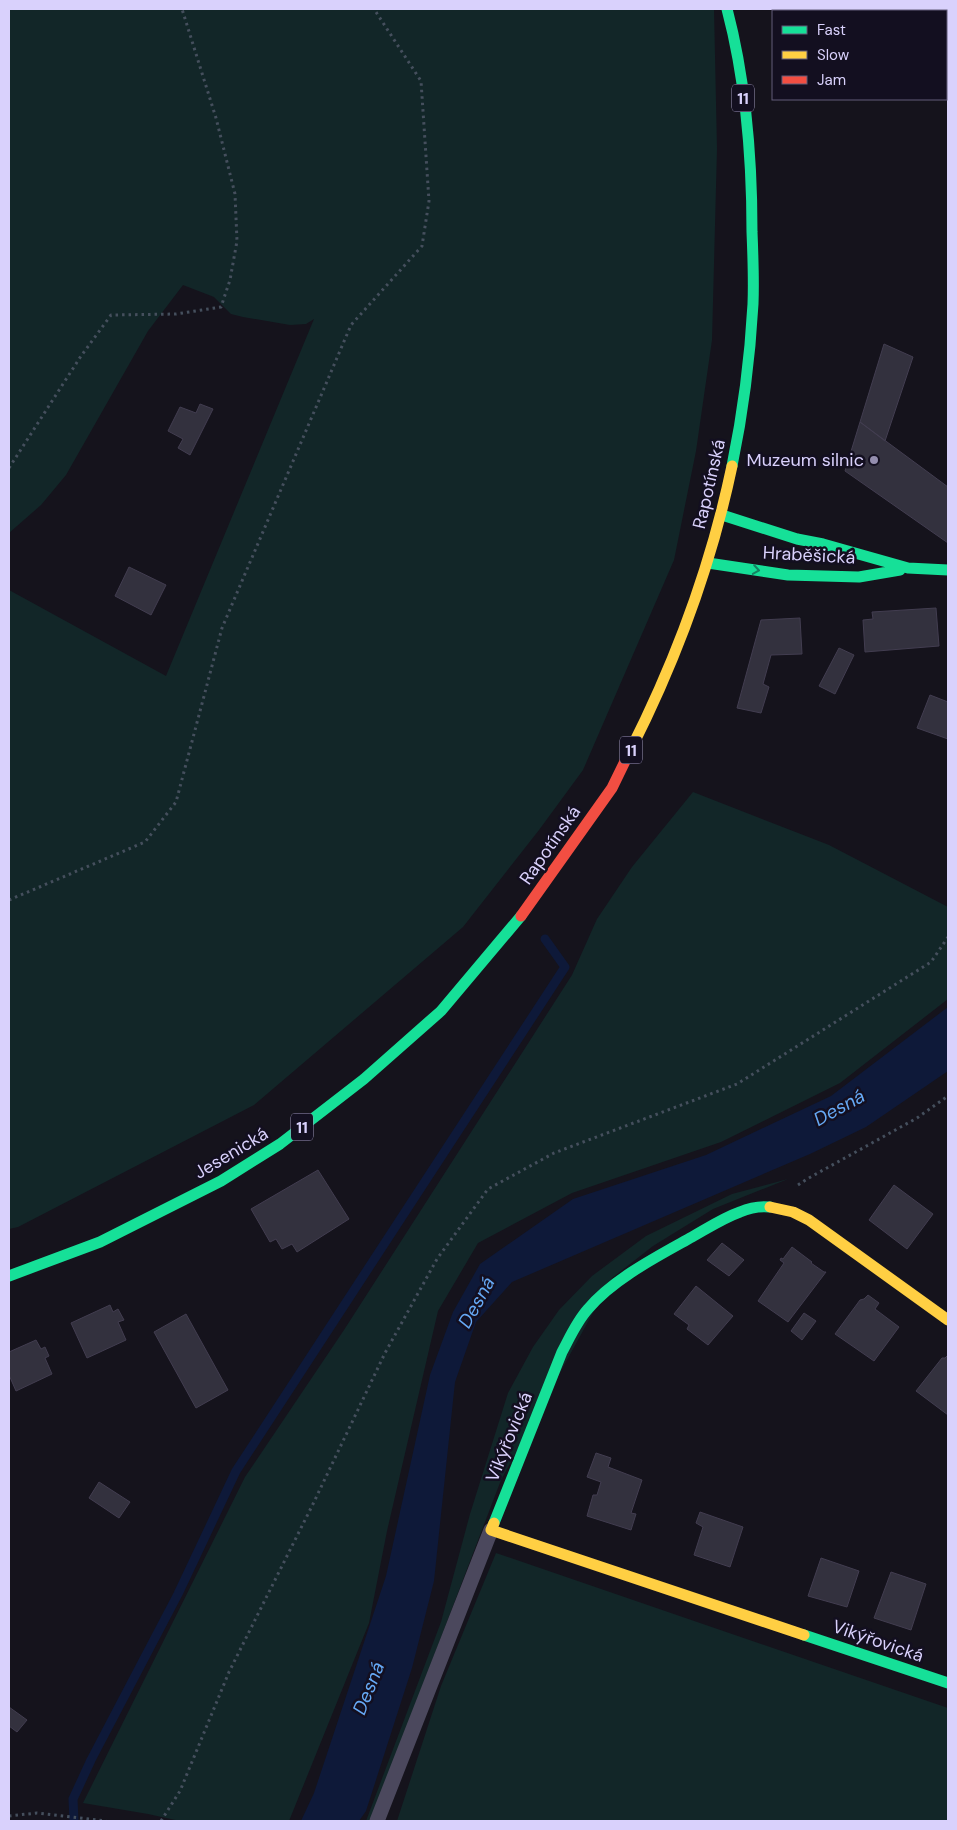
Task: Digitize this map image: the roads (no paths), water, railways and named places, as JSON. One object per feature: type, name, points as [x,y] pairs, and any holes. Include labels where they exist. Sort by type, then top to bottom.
[{"type":"street","name":"Rapotínská","points":[[519,919],[612,788],[656,700],[687,626],[722,515],[742,418],[753,303],[754,248],[752,188],[746,128],[735,40],[727,9]]},
{"type":"street","name":"Hraběšická","points":[[722,515],[797,539],[823,544],[908,568],[948,570]]},
{"type":"street","name":"Hraběšická","points":[[708,563],[788,576],[859,577],[908,568]]},
{"type":"street","name":"Jesenická","points":[[9,1276],[100,1242],[221,1181],[280,1144],[364,1079],[440,1011],[482,965],[519,919]]},
{"type":"street","name":"Vikýřovická","points":[[948,1320],[809,1220],[783,1207],[759,1206],[746,1208],[731,1214],[619,1281],[588,1308],[564,1346],[491,1530],[948,1683]]},
{"type":"lane","points":[[377,1821],[491,1530]]},
{"type":"water","name":"Desná","points":[[948,1007],[948,1071],[866,1127],[810,1154],[512,1282],[476,1322],[455,1382],[434,1581],[412,1668],[366,1811],[359,1821],[301,1821],[314,1793],[386,1576],[430,1375],[453,1312],[480,1264],[573,1199],[706,1155],[831,1096]]},
{"type":"waterway","points":[[74,1821],[73,1799],[91,1760],[178,1594],[236,1471],[565,967],[545,939]]},
{"type":"place","name":"Muzeum silnic","points":[[874,460]]}]
